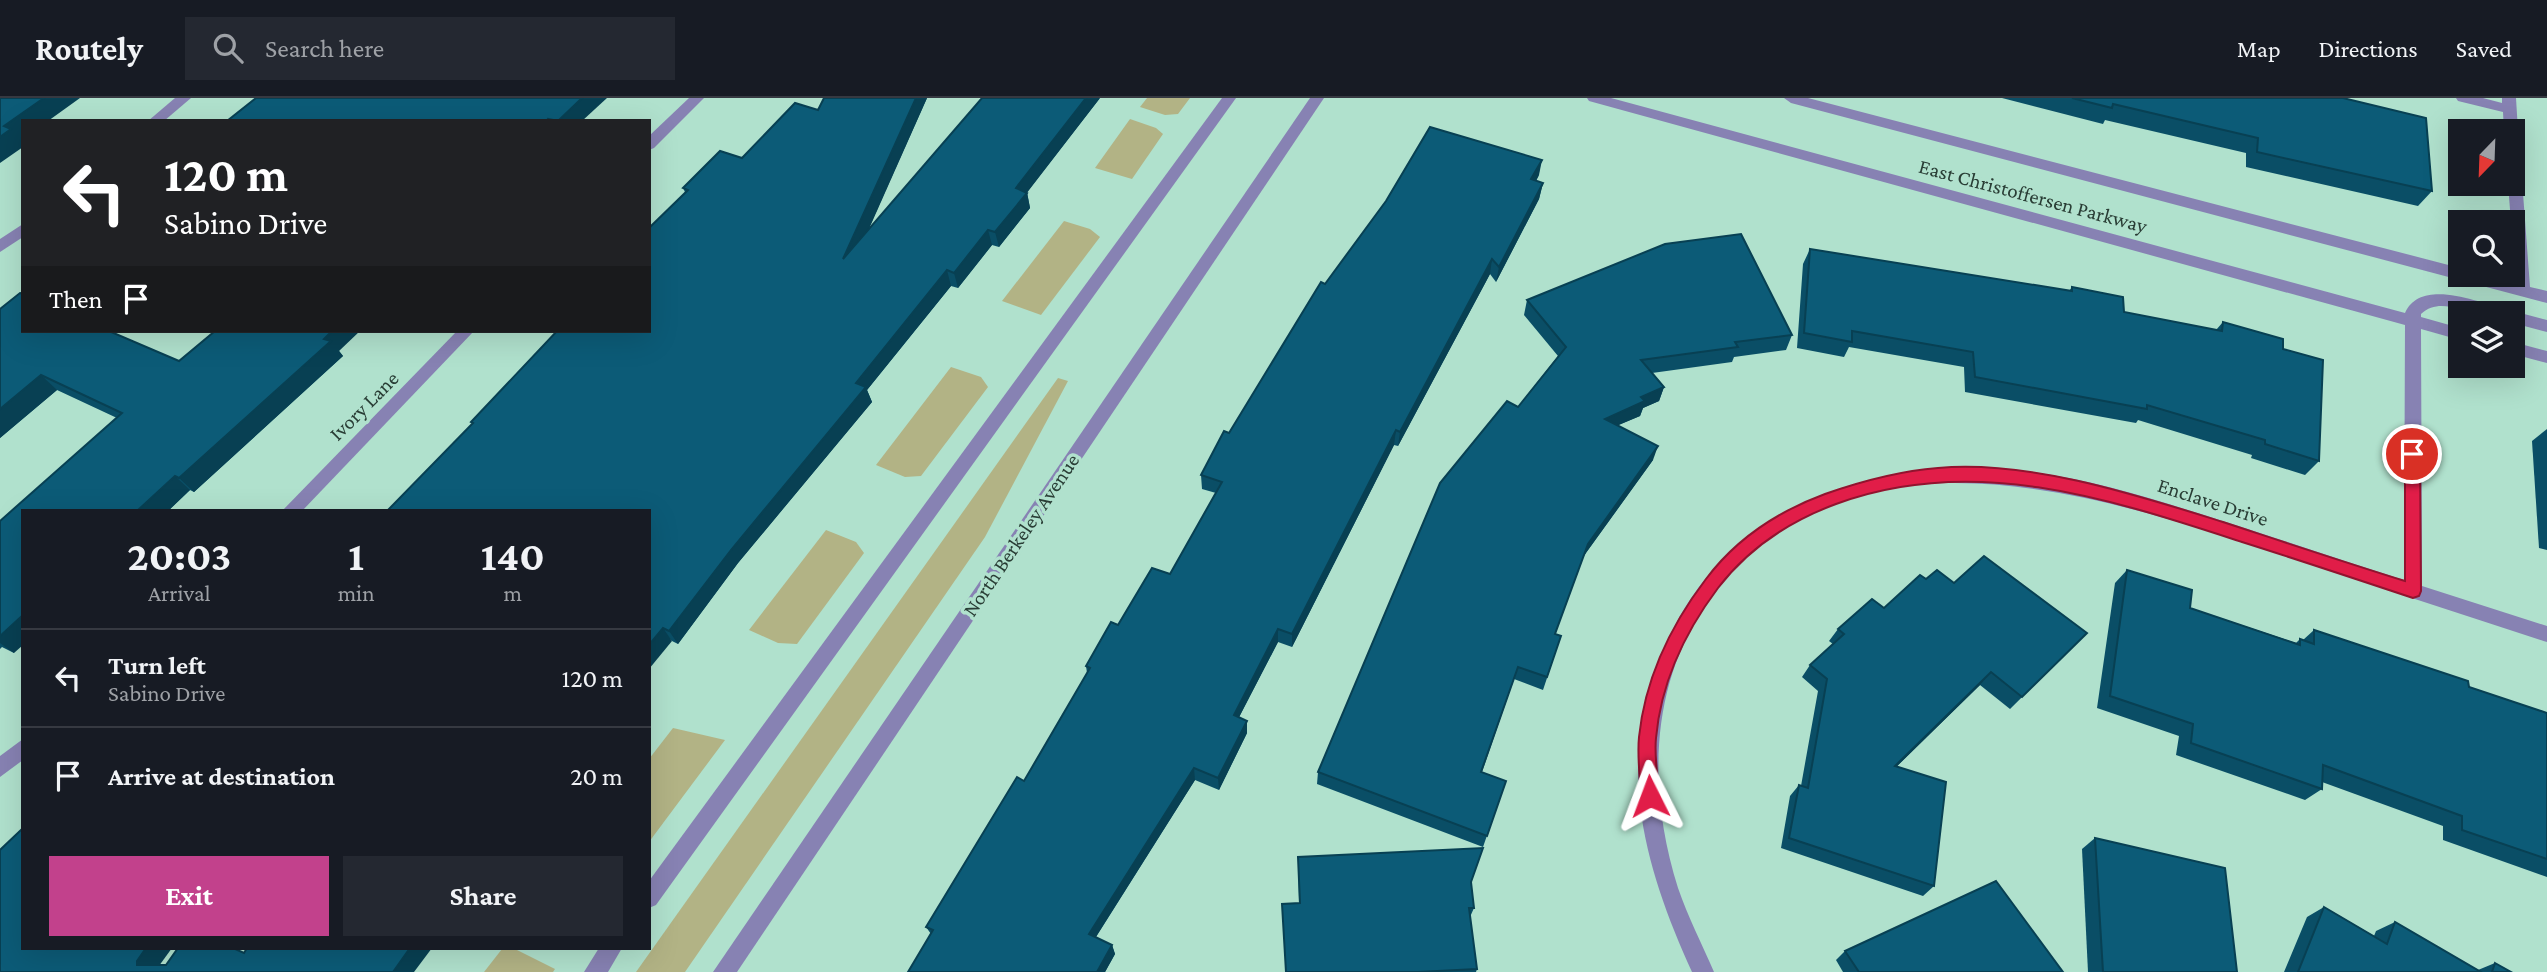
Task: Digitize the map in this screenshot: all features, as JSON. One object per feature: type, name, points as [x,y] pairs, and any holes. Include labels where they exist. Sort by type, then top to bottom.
[{"type":"street","points":[[158,119],[184,98]]},
{"type":"street","points":[[651,143],[697,98]]},
{"type":"street","points":[[651,895],[1229,98]]},
{"type":"street","name":"North Berkeley Avenue","points":[[724,972],[1317,98]]},
{"type":"street","name":"East Christoffersen Parkway","points":[[1594,98],[2448,330]]},
{"type":"street","name":"East Christoffersen Parkway","points":[[1791,98],[2448,270]]},
{"type":"street","points":[[2463,98],[2509,104]]},
{"type":"street","points":[[2516,196],[2523,291]]},
{"type":"street","points":[[0,247],[21,231]]},
{"type":"street","name":"East Christoffersen Parkway","points":[[2509,287],[2547,297]]},
{"type":"street","points":[[2413,591],[2412,320],[2417,306],[2432,301],[2448,302]]},
{"type":"street","points":[[2525,320],[2547,326]]},
{"type":"street","name":"Ivory Lane","points":[[293,509],[464,333]]},
{"type":"street","points":[[2525,351],[2547,357]]},
{"type":"street","name":"Enclave Drive","points":[[1703,972],[1670,898],[1658,854],[1648,778],[1647,740],[1653,703],[1674,643],[1706,589],[1749,544],[1800,510],[1867,486],[1939,474],[1976,474],[2055,482],[2158,508],[2547,634]]},
{"type":"street","points":[[0,768],[21,750]]},
{"type":"street","points":[[595,972],[611,950]]},
{"type":"green space","points":[[1147,98],[1190,98],[1178,114],[1165,115],[1140,107]]},
{"type":"green space","points":[[1130,119],[1156,128],[1163,134],[1132,179],[1095,168]]},
{"type":"green space","points":[[1064,221],[1090,229],[1100,237],[1041,315],[1002,301]]},
{"type":"green space","points":[[951,367],[981,377],[988,387],[921,476],[905,477],[876,465]]},
{"type":"green space","points":[[1058,378],[1068,381],[985,537],[685,972],[636,972]]},
{"type":"green space","points":[[826,530],[856,542],[864,553],[797,644],[778,643],[749,630]]},
{"type":"green space","points":[[673,728],[725,740],[651,839],[651,756]]},
{"type":"green space","points":[[501,950],[517,950],[555,969],[553,972],[484,972]]},
{"type":"building","points":[[0,98],[44,98],[4,126],[11,129],[0,137]]},
{"type":"building","points":[[256,98],[582,98],[560,119],[230,119]]},
{"type":"building","points":[[824,98],[916,98],[843,259],[982,98],[1086,98],[1016,188],[1027,193],[995,232],[988,230],[954,273],[947,270],[856,383],[866,387],[731,550],[669,631],[663,628],[651,643],[651,509],[389,509],[555,333],[651,333],[651,226],[688,190],[683,188],[720,151],[742,158],[795,103],[818,110]]},
{"type":"building","points":[[2072,98],[2343,98],[2426,118],[2432,191],[2257,152],[2258,138],[2113,104],[2112,108]]},
{"type":"building","points":[[1430,127],[1542,160],[1531,179],[1543,183],[1499,267],[1492,259],[1400,432],[1396,430],[1292,634],[1278,629],[1234,715],[1247,721],[1218,778],[1194,768],[1089,934],[1112,945],[1097,972],[908,972],[933,930],[926,927],[1017,777],[1024,781],[1090,668],[1086,666],[1111,622],[1118,625],[1152,568],[1170,574],[1222,482],[1201,475],[1224,431],[1229,433],[1321,282],[1325,284],[1386,201]]},
{"type":"building","points":[[1741,234],[1792,335],[1735,342],[1738,347],[1641,360],[1664,387],[1641,397],[1645,401],[1605,419],[1658,446],[1588,544],[1555,634],[1561,636],[1547,677],[1518,667],[1481,772],[1506,781],[1487,836],[1318,772],[1440,483],[1507,401],[1518,407],[1566,347],[1527,300],[1665,244]]},
{"type":"building","points":[[1810,249],[2072,291],[2072,287],[2123,297],[2124,312],[2222,331],[2223,322],[2283,339],[2283,349],[2323,360],[2319,461],[2265,444],[2265,440],[2147,405],[2147,409],[1975,377],[1973,352],[1852,331],[1852,342],[1804,333]]},
{"type":"building","points":[[20,293],[21,333],[114,333],[179,361],[213,333],[330,333],[324,339],[331,341],[179,478],[175,476],[139,509],[21,509],[21,617],[0,636],[0,521],[122,413],[41,375],[0,409],[0,309]]},
{"type":"building","points":[[1984,556],[2087,633],[2022,697],[1991,672],[1895,766],[1946,782],[1934,886],[1789,838],[1799,785],[1808,788],[1827,679],[1810,665],[1844,634],[1838,629],[1872,599],[1884,608],[1920,575],[1926,579],[1937,570],[1954,583]]},
{"type":"building","points":[[2127,570],[2192,590],[2190,608],[2300,645],[2300,639],[2314,644],[2314,630],[2468,681],[2469,687],[2547,713],[2547,859],[2462,830],[2462,816],[2323,765],[2322,789],[2191,743],[2193,724],[2110,696]]},
{"type":"building","points":[[21,830],[21,950],[145,950],[137,965],[166,965],[177,950],[237,950],[244,953],[246,950],[409,950],[393,972],[0,972],[0,850]]},
{"type":"building","points":[[2095,838],[2225,868],[2237,972],[2103,972]]},
{"type":"building","points":[[1483,848],[1471,882],[1474,908],[1469,908],[1477,969],[1286,972],[1282,904],[1300,903],[1298,857]]},
{"type":"building","points":[[1996,881],[2063,972],[1859,972],[1845,951]]},
{"type":"building","points":[[2324,907],[2387,944],[2395,922],[2481,972],[2298,972]]},
{"type":"building","points":[[2495,963],[2511,972],[2492,972]]},
{"type":"route","points":[[1650,796],[1647,740],[1653,703],[1662,671],[1689,614],[1706,589],[1749,544],[1800,510],[1867,486],[1939,474],[1976,474],[2055,482],[2158,508],[2413,591],[2412,454]]}]
